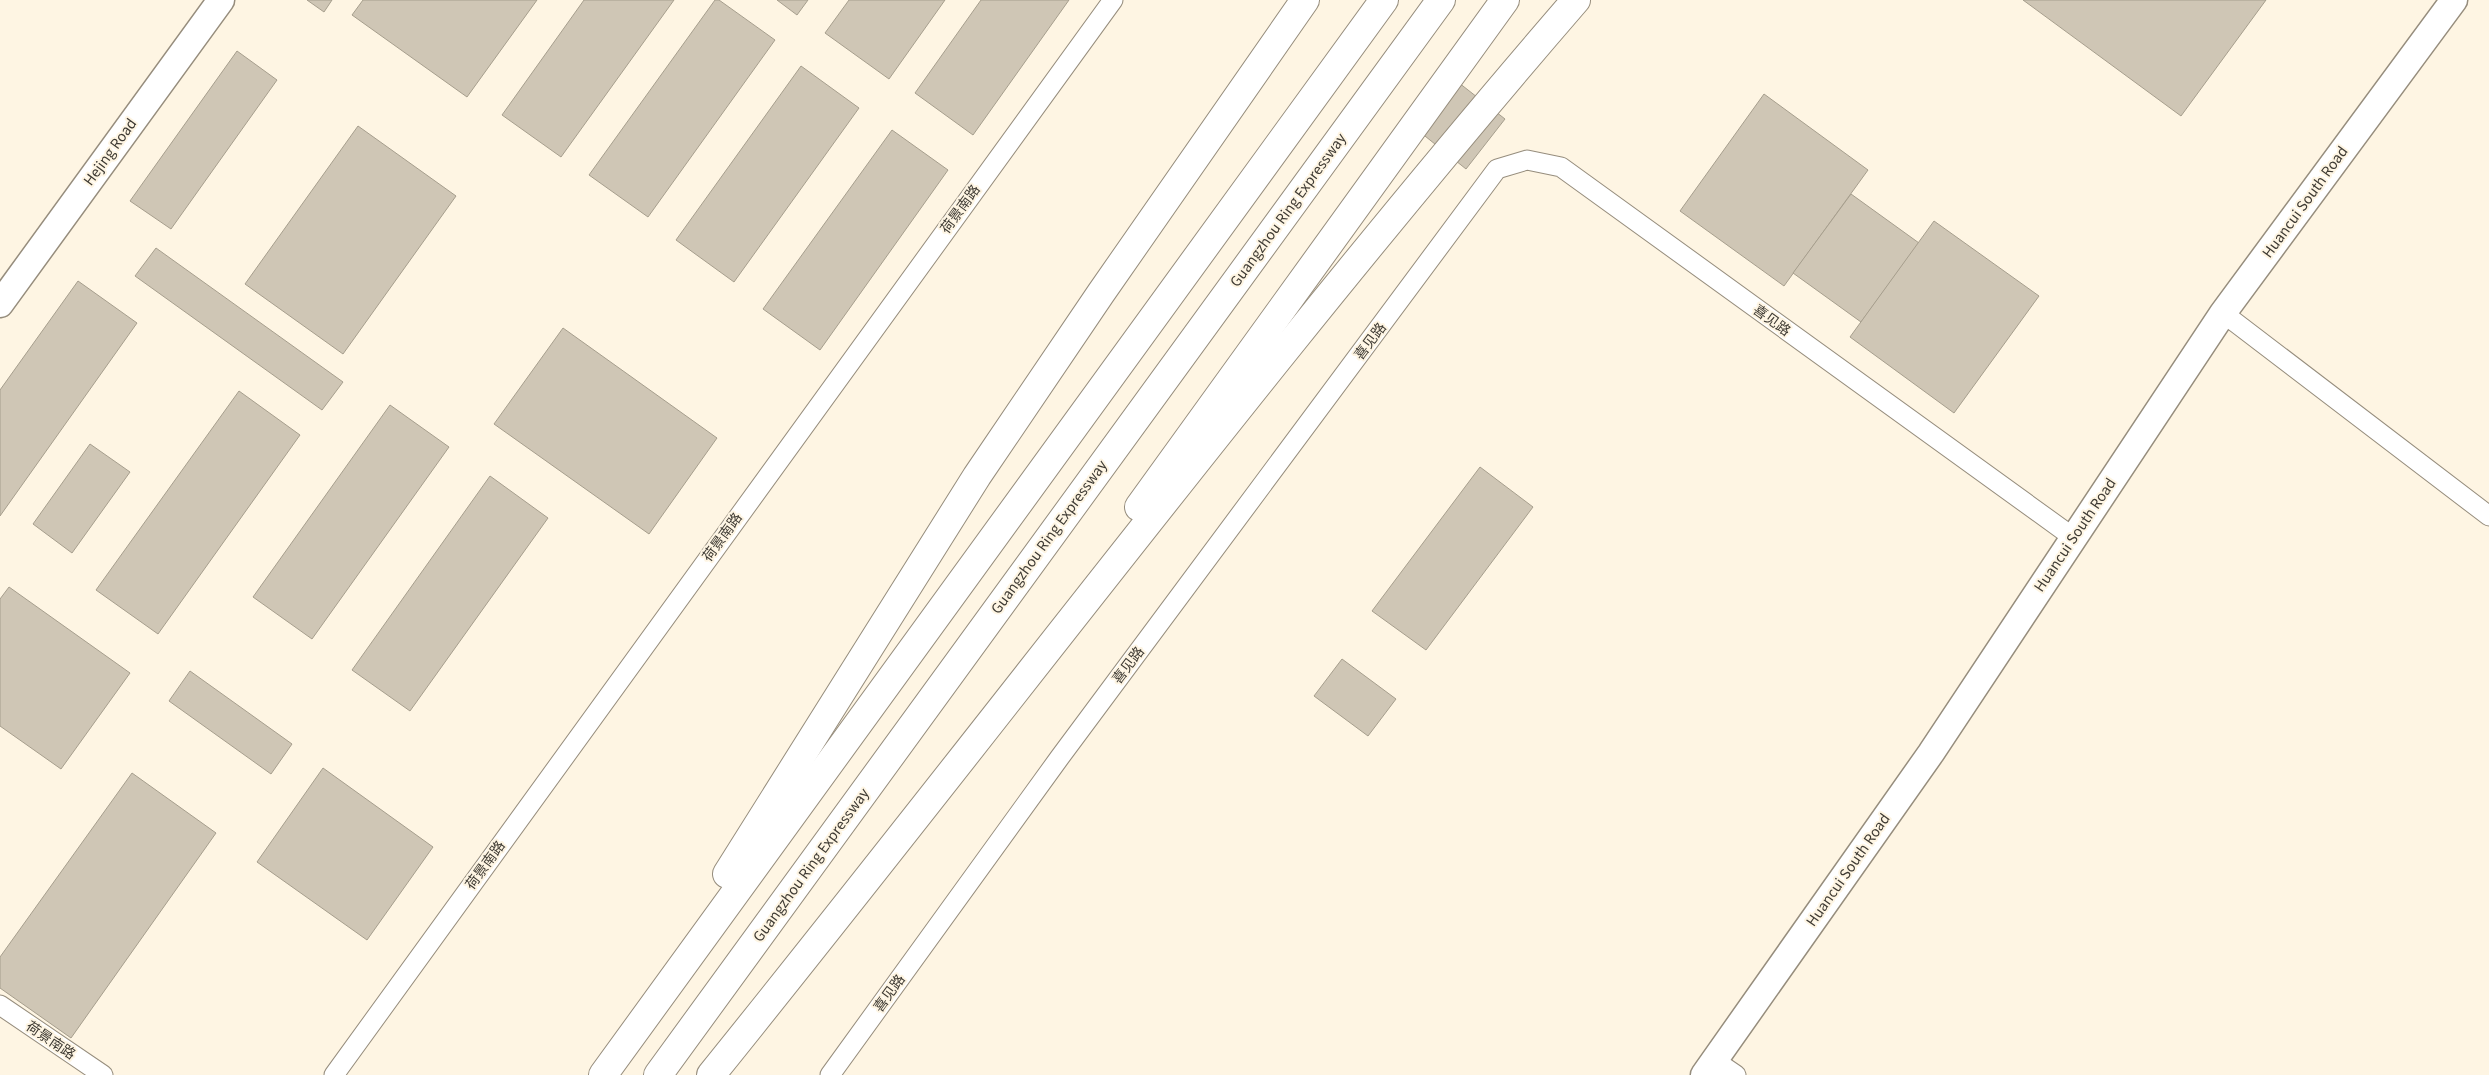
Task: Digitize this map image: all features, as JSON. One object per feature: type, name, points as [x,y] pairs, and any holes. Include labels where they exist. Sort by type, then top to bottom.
[{"type":"highway","points":[[1209,137],[1258,60],[1292,0]]},
{"type":"highway","points":[[596,1075],[682,944],[977,476],[1305,0]]},
{"type":"highway","points":[[602,1075],[1384,0]]},
{"type":"highway","name":"Guangzhou Ring Expressway","points":[[658,1075],[1441,0]]},
{"type":"highway","points":[[903,832],[1505,0]]},
{"type":"highway","points":[[711,1075],[1345,276],[1483,108],[1576,0]]},
{"type":"street","name":"Hejing Road","points":[[0,304],[221,0]]},
{"type":"street","name":"荷景南路","points":[[334,1075],[1113,0]]},
{"type":"street","name":"Huancui South Road","points":[[1709,1068],[1931,753],[2223,313],[2454,0]]},
{"type":"street","name":"喜见路","points":[[830,1075],[1060,756],[1498,169],[1527,160],[1561,167],[2074,538]]},
{"type":"street","points":[[2223,313],[2489,516]]},
{"type":"street","name":"荷景南路","points":[[0,1005],[103,1075]]},
{"type":"street","points":[[1709,1068],[1736,1075]]},
{"type":"building","points":[[307,0],[332,0],[324,12]]},
{"type":"building","points":[[363,0],[537,0],[467,97],[352,15]]},
{"type":"building","points":[[584,0],[674,0],[561,157],[502,115]]},
{"type":"building","points":[[715,0],[719,0],[775,40],[648,217],[589,175]]},
{"type":"building","points":[[777,0],[808,0],[797,15]]},
{"type":"building","points":[[849,0],[945,0],[889,79],[825,33]]},
{"type":"building","points":[[981,0],[1069,0],[973,135],[915,93]]},
{"type":"building","points":[[2023,0],[2266,0],[2181,116]]},
{"type":"building","points":[[237,51],[277,80],[171,229],[130,201]]},
{"type":"building","points":[[801,66],[859,108],[734,282],[676,240]]},
{"type":"building","points":[[1454,79],[1505,119],[1466,169],[1415,128]]},
{"type":"building","points":[[1764,94],[1868,170],[1784,286],[1680,211]]},
{"type":"building","points":[[358,126],[456,196],[343,354],[245,284]]},
{"type":"building","points":[[892,130],[948,170],[820,350],[763,309]]},
{"type":"building","points":[[1851,194],[1919,243],[1861,322],[1793,273]]},
{"type":"building","points":[[1934,221],[2039,296],[1954,413],[1850,337]]},
{"type":"building","points":[[156,248],[343,382],[322,410],[135,276]]},
{"type":"building","points":[[78,281],[137,323],[0,516],[0,390]]},
{"type":"building","points":[[563,328],[717,438],[649,534],[494,424]]},
{"type":"building","points":[[239,391],[300,435],[158,634],[96,590]]},
{"type":"building","points":[[390,405],[449,447],[312,639],[253,597]]},
{"type":"building","points":[[90,444],[130,472],[72,553],[33,524]]},
{"type":"building","points":[[1480,467],[1533,507],[1426,650],[1372,611]]},
{"type":"building","points":[[490,476],[548,518],[410,711],[352,670]]},
{"type":"building","points":[[9,587],[130,673],[61,769],[0,726],[0,599]]},
{"type":"building","points":[[1342,659],[1396,699],[1368,736],[1314,696]]},
{"type":"building","points":[[190,671],[292,744],[271,774],[169,701]]},
{"type":"building","points":[[323,768],[433,847],[367,940],[257,862]]},
{"type":"building","points":[[132,773],[216,833],[71,1038],[0,988],[0,957]]}]
